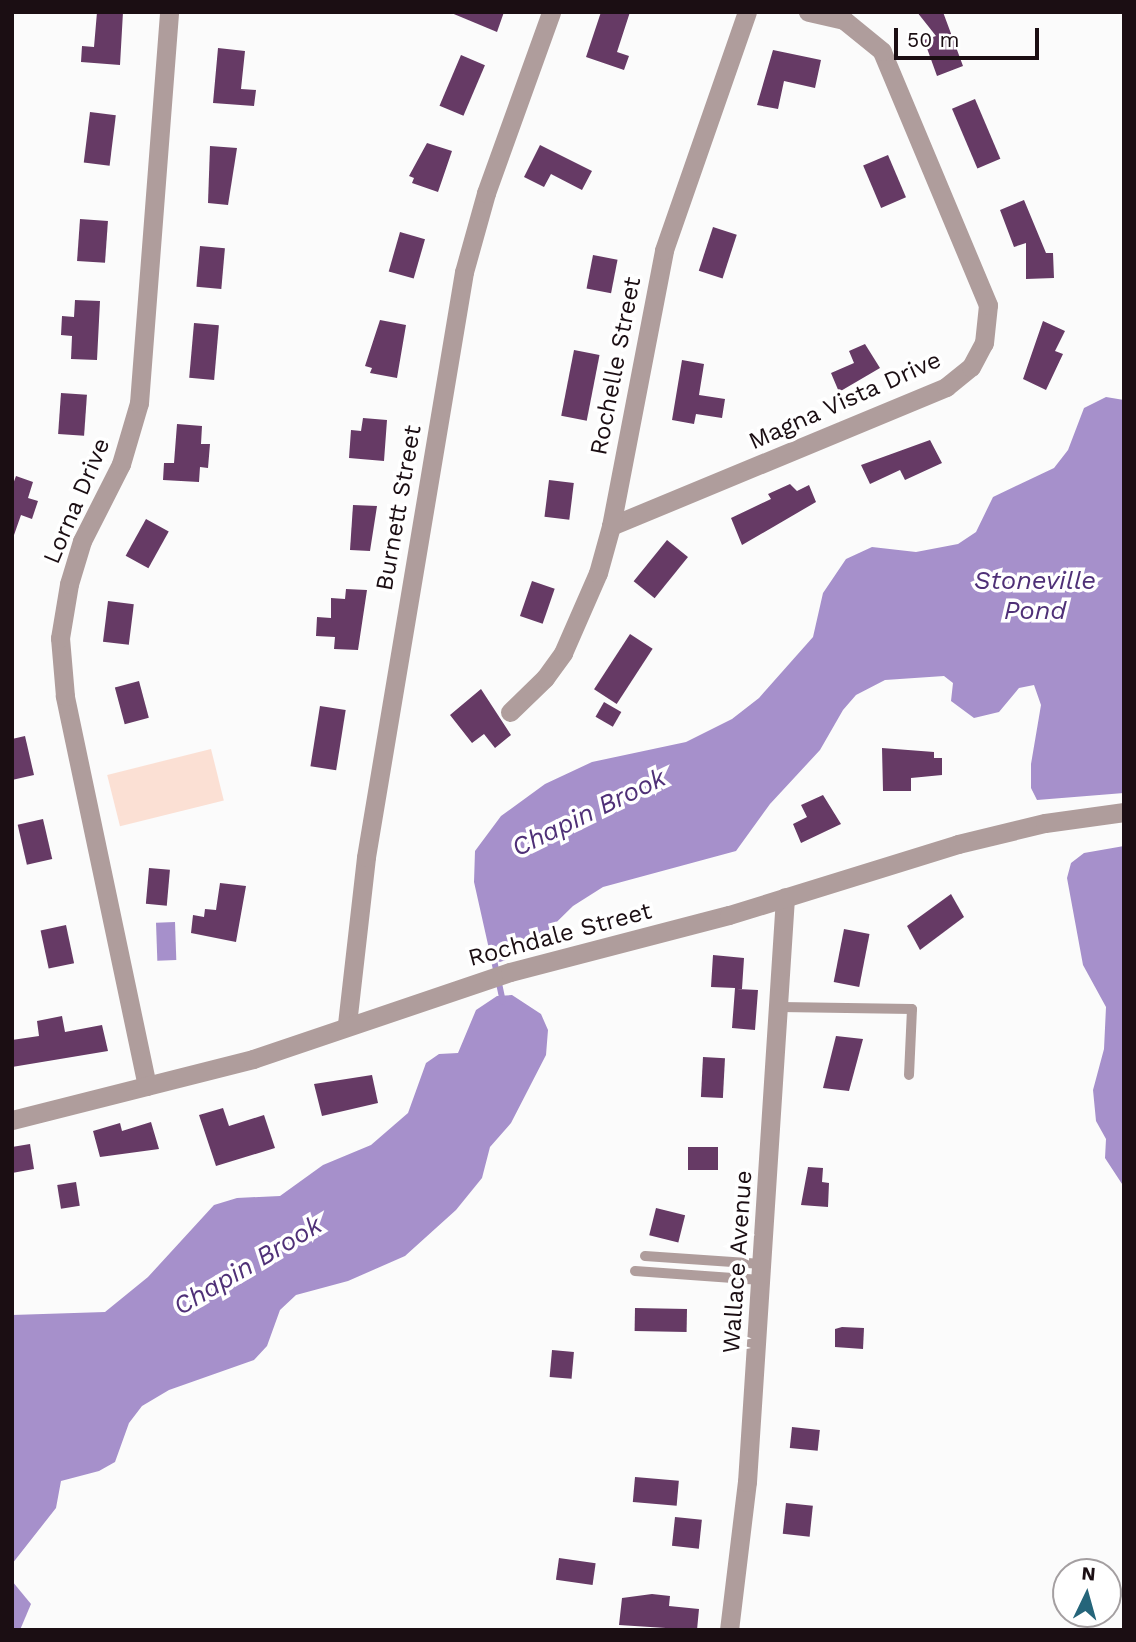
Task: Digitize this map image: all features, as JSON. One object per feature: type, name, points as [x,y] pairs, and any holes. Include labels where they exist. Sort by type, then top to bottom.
[{"type":"street","name":"Lorna Drive","points":[[147,1086],[65,696],[60,638],[66,596],[82,541],[121,464],[139,403],[169,12]]},
{"type":"street","name":"Burnett Street","points":[[347,1024],[366,857],[464,272],[486,193],[551,12]]},
{"type":"street","name":"Rochelle Street","points":[[510,712],[545,678],[563,653],[590,596],[611,526],[664,250],[747,12]]},
{"type":"street","name":"Magna Vista Drive","points":[[611,526],[946,387],[971,367],[984,343],[988,305],[882,51],[844,20],[808,12]]},
{"type":"street","name":"Rochdale Street","points":[[12,1120],[284,1050],[347,1024],[510,972],[785,897],[958,844],[1045,823],[1124,812]]},
{"type":"street","name":"Wallace Avenue","points":[[729,1630],[747,1482],[781,1007],[785,897]]},
{"type":"lane","points":[[781,1007],[912,1009],[909,1075]]},
{"type":"lane","points":[[645,1256],[761,1272]]},
{"type":"lane","points":[[635,1271],[761,1272]]},
{"type":"shaded area","points":[[211,749],[224,800],[120,826],[107,775]]},
{"type":"water","name":"Stoneville Pond","points":[[1106,397],[1124,400],[1124,793],[1037,800],[1031,788],[1031,764],[1041,705],[1034,685],[1019,688],[999,712],[974,718],[951,701],[953,683],[944,676],[885,680],[856,695],[843,710],[820,750],[770,804],[736,851],[603,887],[573,906],[525,953],[500,962],[491,958],[474,882],[475,851],[501,816],[545,784],[592,762],[686,742],[732,719],[759,698],[813,637],[823,593],[846,559],[872,547],[916,552],[958,544],[976,532],[993,497],[1054,468],[1068,450],[1084,408]]},
{"type":"water","points":[[1124,846],[1124,1187],[1105,1158],[1106,1139],[1096,1121],[1093,1090],[1104,1049],[1106,1007],[1083,965],[1067,878],[1071,863],[1084,853]]},
{"type":"water","points":[[175,922],[176,960],[157,961],[156,923]]},
{"type":"water","points":[[512,995],[541,1014],[548,1030],[546,1055],[511,1123],[490,1147],[482,1178],[456,1210],[405,1256],[348,1281],[296,1295],[280,1310],[267,1346],[254,1360],[169,1390],[142,1406],[129,1423],[115,1462],[99,1471],[61,1481],[56,1508],[12,1564],[12,1315],[105,1312],[148,1277],[214,1205],[237,1198],[280,1196],[323,1165],[371,1145],[408,1113],[426,1063],[439,1054],[458,1053],[476,1010],[497,996]]},
{"type":"water","points":[[12,1581],[31,1604],[20,1630],[12,1630]]},
{"type":"building","points":[[97,12],[123,12],[120,65],[81,62],[82,46],[94,47]]},
{"type":"building","points":[[449,12],[504,12],[497,32]]},
{"type":"building","points":[[601,12],[630,12],[617,52],[629,56],[624,70],[586,57]]},
{"type":"building","points":[[917,12],[943,12],[963,66],[937,76],[924,40],[936,36]]},
{"type":"building","points":[[218,48],[245,51],[241,89],[256,90],[254,106],[213,103]]},
{"type":"building","points":[[773,50],[821,60],[815,88],[784,81],[778,109],[757,105]]},
{"type":"building","points":[[461,55],[485,65],[463,116],[440,106]]},
{"type":"building","points":[[975,99],[1000,159],[977,169],[952,109]]},
{"type":"building","points":[[90,112],[116,115],[110,166],[84,163]]},
{"type":"building","points":[[427,143],[452,151],[438,192],[412,183],[414,178],[409,176]]},
{"type":"building","points":[[540,145],[592,171],[582,190],[551,174],[544,187],[524,177]]},
{"type":"building","points":[[210,146],[237,148],[228,205],[208,203]]},
{"type":"building","points":[[888,155],[906,197],[881,208],[863,166]]},
{"type":"building","points":[[1024,200],[1046,253],[1053,253],[1054,278],[1026,279],[1026,243],[1014,247],[1000,210]]},
{"type":"building","points":[[80,219],[108,221],[105,263],[77,261]]},
{"type":"building","points":[[713,227],[737,235],[723,278],[699,271]]},
{"type":"building","points":[[400,232],[425,239],[414,279],[389,271]]},
{"type":"building","points":[[200,246],[225,248],[221,289],[196,287]]},
{"type":"building","points":[[593,255],[618,260],[611,293],[587,288]]},
{"type":"building","points":[[75,300],[100,301],[97,360],[71,359],[72,336],[61,335],[62,316],[74,317]]},
{"type":"building","points":[[380,320],[406,325],[397,378],[370,373],[372,368],[365,366]]},
{"type":"building","points":[[1043,321],[1065,331],[1055,351],[1063,354],[1046,390],[1023,379]]},
{"type":"building","points":[[194,323],[219,325],[214,380],[189,378]]},
{"type":"building","points":[[865,344],[880,368],[839,392],[831,373],[854,363],[849,351]]},
{"type":"building","points":[[574,350],[600,355],[587,421],[561,416]]},
{"type":"building","points":[[682,360],[704,364],[699,395],[725,399],[722,418],[696,414],[694,424],[672,420]]},
{"type":"building","points":[[61,393],[87,395],[84,436],[58,434]]},
{"type":"building","points":[[363,418],[387,420],[384,461],[349,458],[351,430],[361,431]]},
{"type":"building","points":[[177,424],[202,426],[201,444],[210,444],[208,468],[200,467],[199,482],[163,480],[164,463],[174,463]]},
{"type":"building","points":[[930,440],[942,463],[905,480],[900,470],[870,484],[861,465]]},
{"type":"building","points":[[16,476],[33,482],[28,498],[38,501],[32,519],[21,515],[14,535],[12,487]]},
{"type":"building","points":[[549,480],[574,483],[569,520],[544,517]]},
{"type":"building","points":[[790,484],[797,491],[809,485],[816,502],[742,545],[731,518],[771,499],[768,494]]},
{"type":"building","points":[[353,505],[377,506],[370,551],[350,550]]},
{"type":"building","points":[[146,519],[169,532],[148,568],[126,556]]},
{"type":"building","points":[[667,540],[688,557],[655,598],[634,581]]},
{"type":"building","points":[[532,581],[555,589],[543,624],[520,616]]},
{"type":"building","points":[[346,589],[367,590],[358,650],[334,649],[335,637],[316,636],[317,617],[331,618],[331,598],[345,599]]},
{"type":"building","points":[[108,601],[134,604],[129,645],[103,642]]},
{"type":"building","points":[[630,634],[653,649],[617,704],[594,689]]},
{"type":"building","points":[[139,681],[149,718],[125,724],[115,687]]},
{"type":"building","points":[[481,689],[511,735],[495,748],[484,734],[472,743],[450,715]]},
{"type":"building","points":[[604,702],[621,712],[613,727],[596,717]]},
{"type":"building","points":[[320,706],[346,710],[336,770],[310,766]]},
{"type":"building","points":[[25,736],[34,775],[12,780],[12,739]]},
{"type":"building","points":[[882,748],[934,752],[934,758],[942,758],[942,775],[911,778],[911,791],[883,791]]},
{"type":"building","points":[[823,795],[841,824],[801,843],[793,824],[807,817],[801,805]]},
{"type":"building","points":[[43,819],[52,859],[27,865],[18,825]]},
{"type":"building","points":[[149,868],[170,870],[167,906],[146,904]]},
{"type":"building","points":[[220,883],[246,886],[236,942],[191,933],[193,915],[204,917],[205,909],[216,910]]},
{"type":"building","points":[[951,894],[964,917],[920,950],[907,926]]},
{"type":"building","points":[[66,925],[74,963],[49,969],[41,930]]},
{"type":"building","points":[[844,929],[870,934],[859,987],[834,982]]},
{"type":"building","points":[[713,955],[744,958],[742,989],[737,989],[758,990],[755,1030],[732,1028],[735,988],[711,987]]},
{"type":"building","points":[[62,1016],[65,1032],[102,1025],[108,1051],[12,1067],[12,1040],[39,1036],[37,1021]]},
{"type":"building","points":[[836,1036],[863,1039],[849,1091],[823,1088]]},
{"type":"building","points":[[703,1057],[725,1058],[723,1098],[701,1097]]},
{"type":"building","points":[[372,1075],[378,1103],[322,1116],[314,1084]]},
{"type":"building","points":[[223,1108],[229,1126],[264,1115],[275,1148],[216,1166],[199,1115]]},
{"type":"building","points":[[151,1122],[159,1149],[100,1157],[93,1131],[120,1123],[122,1131]]},
{"type":"building","points":[[30,1144],[34,1169],[12,1173],[12,1147]]},
{"type":"building","points":[[688,1147],[718,1147],[718,1170],[688,1170]]},
{"type":"building","points":[[808,1167],[823,1168],[822,1182],[829,1183],[828,1207],[801,1205]]},
{"type":"building","points":[[76,1182],[80,1206],[61,1209],[57,1185]]},
{"type":"building","points":[[656,1208],[685,1215],[678,1242],[649,1235]]},
{"type":"building","points":[[635,1308],[687,1309],[687,1332],[635,1331]]},
{"type":"building","points":[[864,1328],[863,1349],[835,1347],[835,1329]]},
{"type":"building","points":[[552,1350],[574,1352],[572,1379],[550,1377]]},
{"type":"building","points":[[792,1427],[820,1430],[818,1451],[790,1448]]},
{"type":"building","points":[[635,1477],[679,1481],[677,1506],[633,1502]]},
{"type":"building","points":[[786,1503],[813,1506],[810,1537],[783,1534]]},
{"type":"building","points":[[675,1517],[702,1520],[699,1549],[672,1546]]},
{"type":"building","points":[[559,1558],[596,1563],[593,1585],[556,1580]]},
{"type":"building","points":[[652,1594],[670,1596],[669,1606],[699,1609],[697,1630],[619,1625],[622,1598]]},
{"type":"waterway","name":"Chapin Brook","points":[[492,951],[503,1002]]}]
